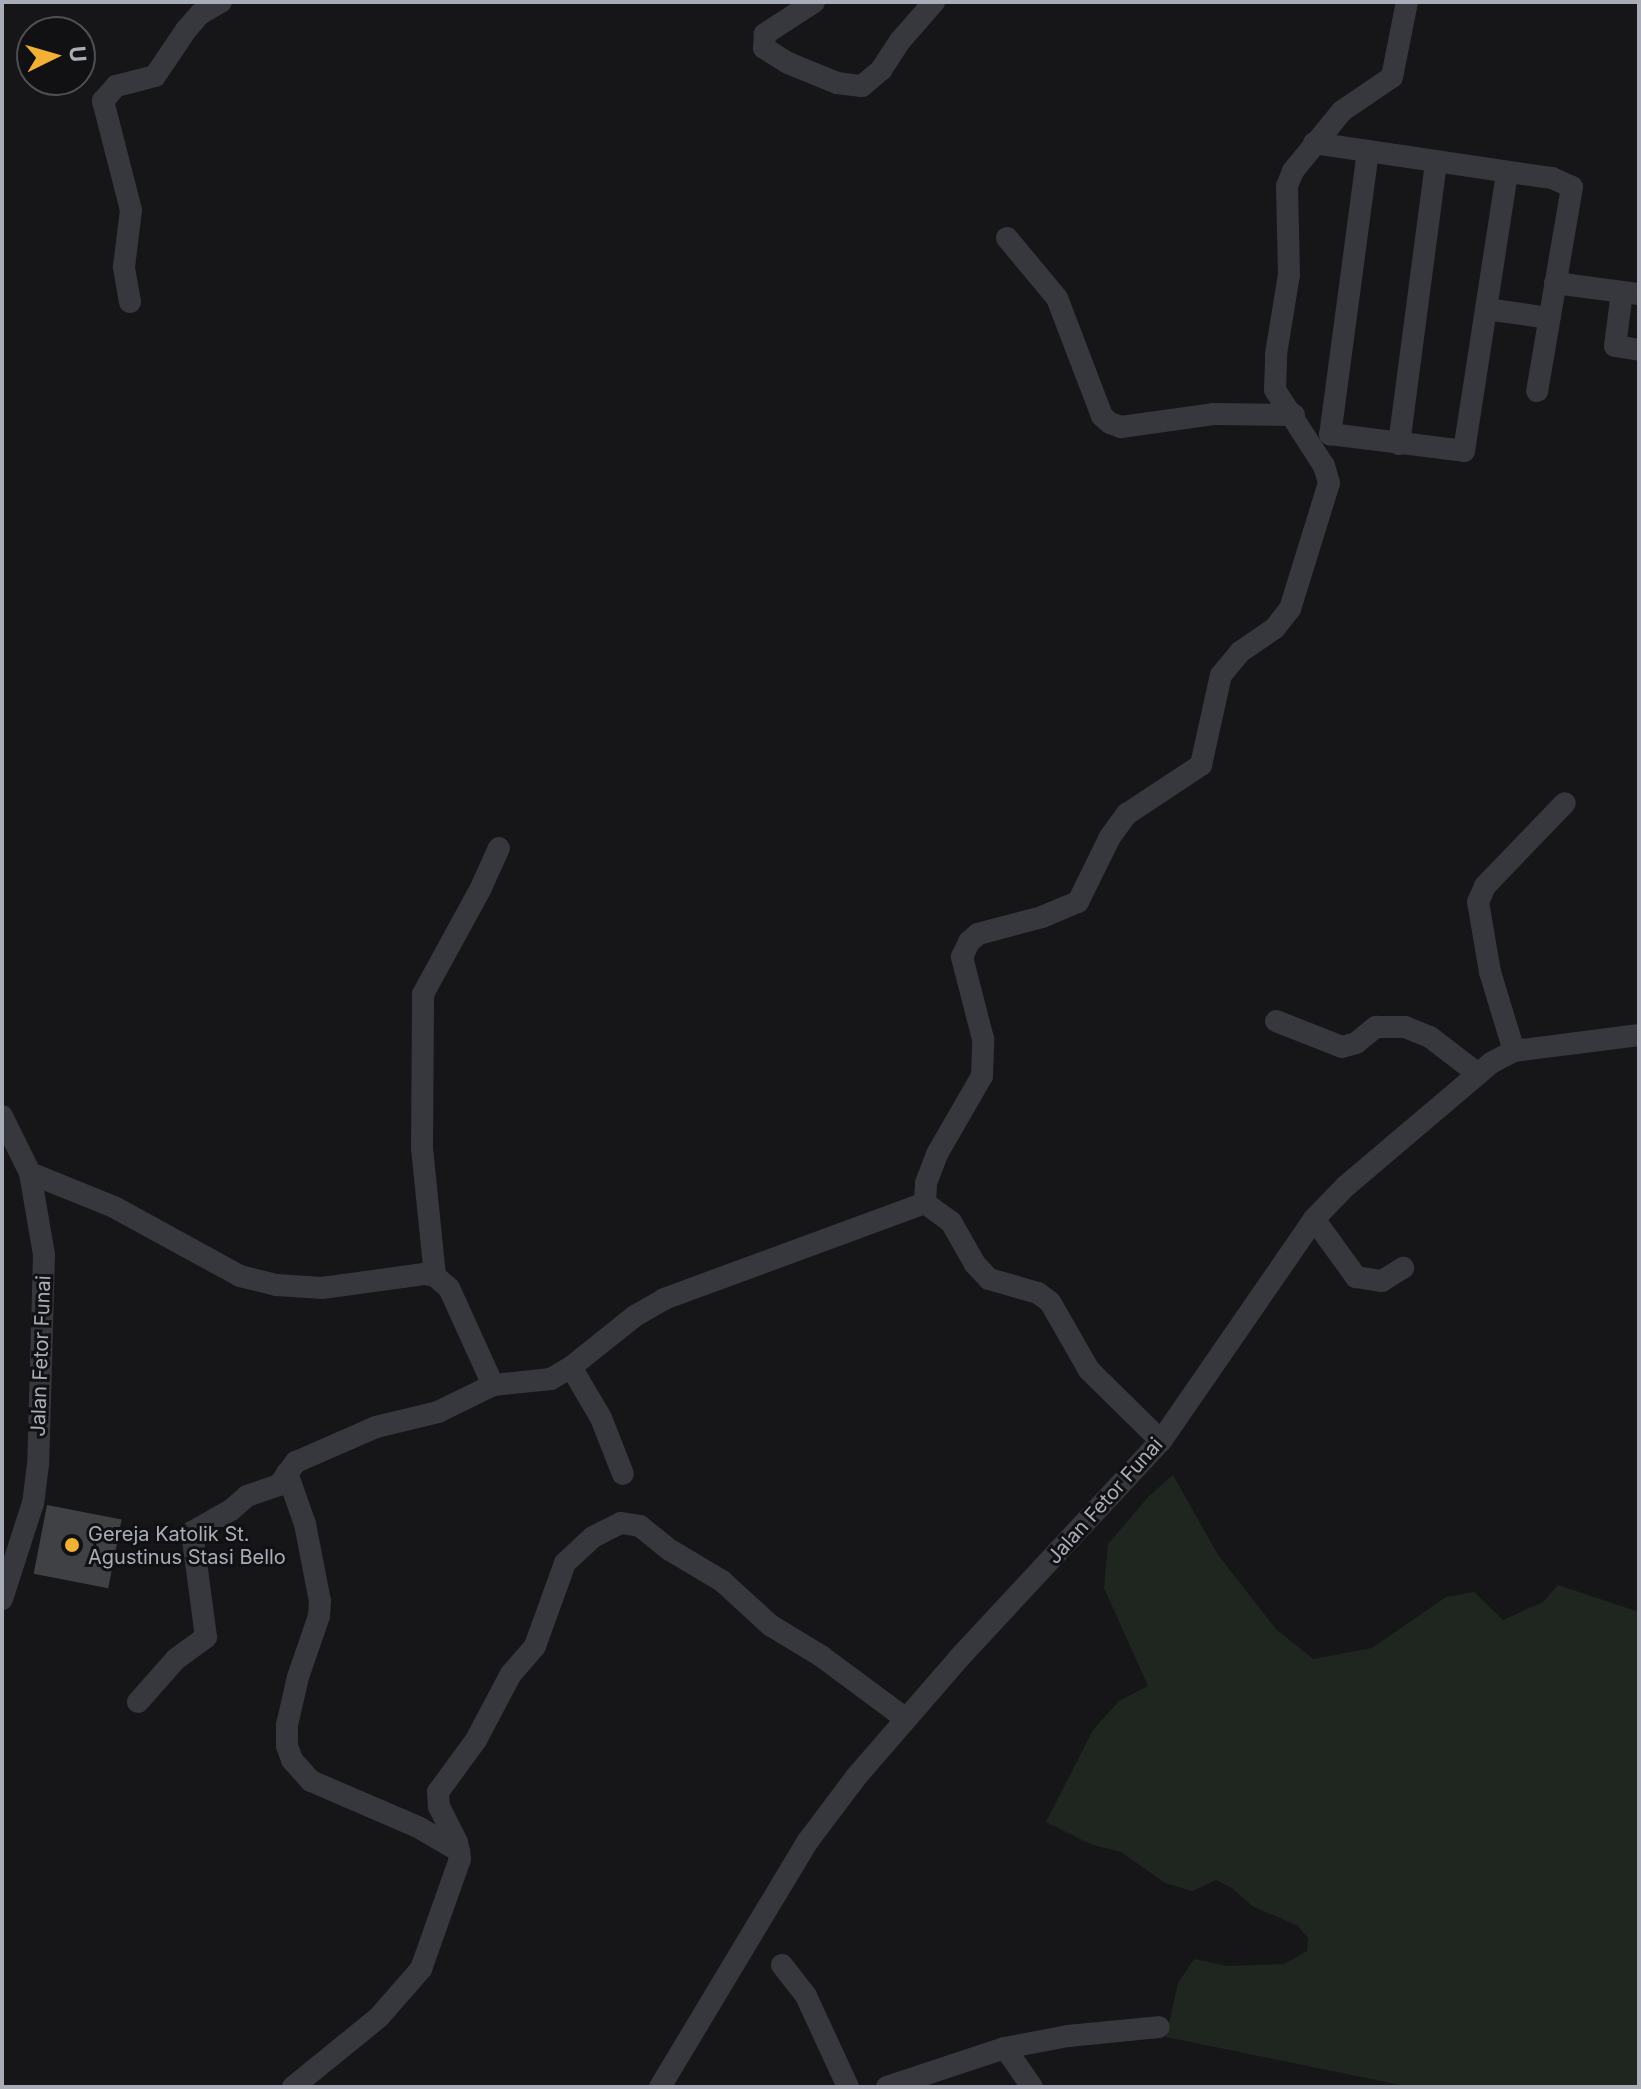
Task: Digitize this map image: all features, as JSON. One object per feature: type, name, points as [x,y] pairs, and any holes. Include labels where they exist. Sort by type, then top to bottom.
[{"type":"street","points":[[130,302],[124,267],[131,210],[103,101],[116,86],[155,76],[200,14],[221,2]]},
{"type":"street","points":[[814,2],[765,34],[764,48],[788,63],[837,83],[862,86],[881,70],[900,41],[934,2]]},
{"type":"street","points":[[925,1203],[926,1183],[937,1154],[982,1076],[983,1039],[962,962],[969,942],[978,934],[1042,917],[1078,902],[1110,837],[1127,814],[1201,765],[1221,675],[1240,652],[1275,628],[1290,609],[1329,483],[1324,466],[1294,415],[1278,399],[1274,381],[1289,275],[1286,201],[1289,178],[1342,111],[1392,77],[1407,2]]},
{"type":"street","points":[[1314,143],[1552,178],[1572,187],[1537,391]]},
{"type":"street","points":[[1368,151],[1330,434],[1464,451],[1507,172]]},
{"type":"street","points":[[1399,444],[1436,162]]},
{"type":"street","points":[[1007,238],[1057,298],[1102,416],[1110,423],[1121,427],[1213,414],[1294,415]]},
{"type":"street","points":[[1555,283],[1631,293],[1615,346],[1639,350]]},
{"type":"street","points":[[1486,309],[1549,318]]},
{"type":"street","points":[[1514,1051],[1490,972],[1478,902],[1485,886],[1565,803]]},
{"type":"street","points":[[435,1276],[422,1148],[423,994],[480,890],[499,848]]},
{"type":"street","points":[[1276,1021],[1342,1047],[1356,1043],[1376,1027],[1405,1027],[1430,1037],[1477,1073]]},
{"type":"street","name":"Jalan Fetor Funai","points":[[660,2087],[808,1841],[906,1719],[1161,1441],[1314,1219],[1346,1186],[1477,1073],[1514,1051],[1639,1035]]},
{"type":"street","name":"Jalan Fetor Funai","points":[[2,1116],[30,1173],[44,1255],[38,1464],[23,1543],[2,1599]]},
{"type":"street","points":[[30,1173],[114,1207],[240,1276],[277,1285],[322,1288],[424,1274],[435,1276],[449,1288],[493,1385]]},
{"type":"street","points":[[138,1702],[176,1659],[206,1637],[192,1532],[231,1510],[247,1496],[279,1485],[296,1462],[376,1427],[438,1412],[493,1385],[551,1379],[635,1316],[664,1299],[925,1203]]},
{"type":"street","points":[[925,1203],[951,1222],[975,1264],[989,1279],[1038,1293],[1050,1302],[1089,1370],[1161,1441]]},
{"type":"street","points":[[1314,1219],[1356,1277],[1365,1282],[1382,1281],[1403,1268]]},
{"type":"street","points":[[571,1367],[601,1418],[623,1474]]},
{"type":"street","points":[[287,1473],[305,1524],[320,1601],[319,1616],[298,1677],[287,1725],[287,1746],[292,1760],[311,1781],[418,1827],[459,1851]]},
{"type":"street","points":[[293,2087],[379,2017],[410,1985],[427,1957],[458,1868],[459,1851],[439,1807],[438,1792],[476,1740],[511,1674],[535,1646],[565,1563],[593,1537],[621,1523],[640,1526],[670,1550],[722,1581],[770,1625],[821,1656],[906,1719]]},
{"type":"street","points":[[782,1965],[806,1996],[848,2087]]},
{"type":"street","points":[[887,2087],[1005,2048],[1068,2036],[1159,2027]]},
{"type":"street","points":[[1005,2048],[1032,2087]]},
{"type":"shaded area","points":[[1173,1475],[1218,1555],[1276,1629],[1313,1659],[1372,1648],[1446,1597],[1474,1592],[1503,1620],[1543,1602],[1558,1585],[1639,1612],[1639,2087],[1410,2087],[1166,2037],[1178,1983],[1194,1959],[1227,1966],[1284,1964],[1307,1951],[1308,1938],[1298,1926],[1252,1906],[1232,1888],[1216,1880],[1192,1891],[1165,1883],[1121,1852],[1090,1844],[1046,1822],[1093,1730],[1119,1701],[1148,1686],[1104,1588],[1108,1544],[1149,1496]]},
{"type":"building","name":"Gereja Katolik St. Agustinus Stasi Bello","points":[[47,1505],[122,1520],[108,1588],[34,1574]]},
{"type":"place","name":"Gereja Katolik St. Agustinus Stasi Bello","points":[[72,1545]]}]
